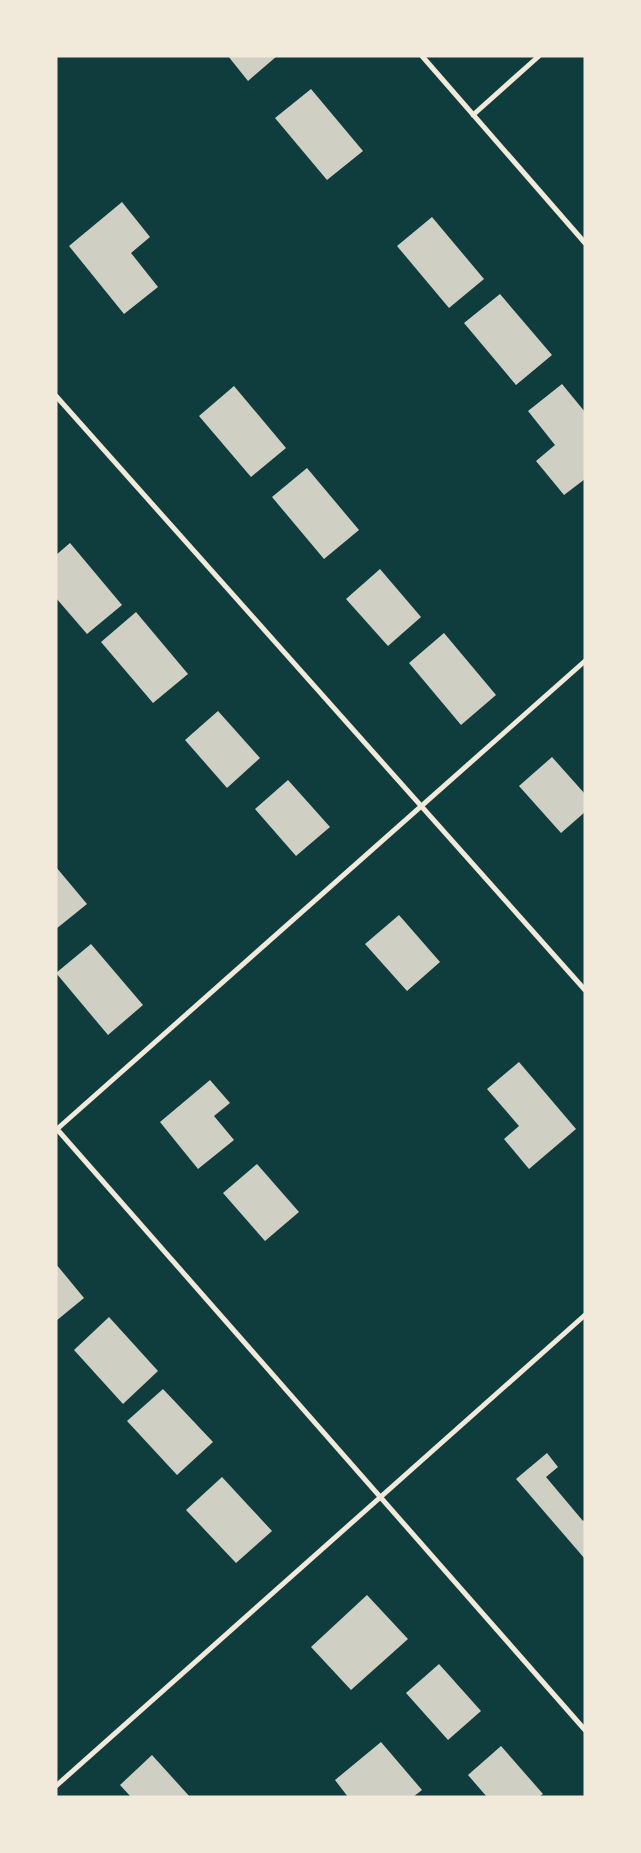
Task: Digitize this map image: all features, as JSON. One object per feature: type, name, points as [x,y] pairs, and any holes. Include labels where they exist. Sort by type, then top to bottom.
[{"type":"street","points":[[422,56],[585,243]]},
{"type":"street","points":[[473,115],[539,56]]},
{"type":"street","points":[[56,396],[585,990]]},
{"type":"street","points":[[585,662],[56,1129],[585,1730]]},
{"type":"street","points":[[56,1786],[585,1315]]},
{"type":"building","points":[[228,56],[277,56],[248,81]]},
{"type":"building","points":[[311,89],[363,151],[327,180],[275,118]]},
{"type":"building","points":[[122,202],[150,237],[131,253],[158,287],[124,314],[69,246]]},
{"type":"building","points":[[432,217],[484,279],[449,308],[397,246]]},
{"type":"building","points":[[500,294],[552,355],[516,385],[464,323]]},
{"type":"building","points":[[562,384],[585,412],[585,479],[564,495],[536,461],[555,445],[528,411]]},
{"type":"building","points":[[234,386],[286,448],[251,477],[199,416]]},
{"type":"building","points":[[307,468],[359,530],[324,559],[272,497]]},
{"type":"building","points":[[70,543],[122,605],[87,634],[56,598],[56,555]]},
{"type":"building","points":[[380,569],[421,617],[388,646],[346,599]]},
{"type":"building","points":[[136,612],[188,674],[153,703],[101,642]]},
{"type":"building","points":[[444,633],[496,695],[461,725],[409,663]]},
{"type":"building","points":[[218,711],[260,758],[227,788],[185,740]]},
{"type":"building","points":[[552,757],[585,794],[585,812],[561,833],[519,786]]},
{"type":"building","points":[[288,780],[330,827],[296,856],[255,809]]},
{"type":"building","points":[[56,867],[87,904],[56,929]]},
{"type":"building","points":[[399,915],[440,962],[407,991],[365,944]]},
{"type":"building","points":[[91,944],[143,1005],[108,1035],[56,973]]},
{"type":"building","points":[[519,1062],[576,1129],[529,1169],[504,1139],[519,1126],[487,1089]]},
{"type":"building","points":[[210,1080],[230,1103],[214,1116],[234,1140],[198,1169],[160,1122]]},
{"type":"building","points":[[257,1164],[299,1212],[265,1241],[223,1193]]},
{"type":"building","points":[[56,1264],[84,1298],[56,1321]]},
{"type":"building","points":[[109,1317],[158,1371],[123,1404],[74,1350]]},
{"type":"building","points":[[163,1389],[213,1442],[177,1475],[127,1421]]},
{"type":"building","points":[[547,1453],[558,1467],[546,1477],[583,1521],[585,1519],[585,1559],[516,1479]]},
{"type":"building","points":[[222,1477],[272,1531],[236,1563],[186,1510]]},
{"type":"building","points":[[367,1595],[408,1639],[351,1690],[311,1647]]},
{"type":"building","points":[[439,1664],[481,1711],[448,1740],[406,1693]]},
{"type":"building","points":[[381,1742],[422,1790],[413,1797],[348,1797],[335,1780]]},
{"type":"building","points":[[501,1746],[543,1794],[539,1797],[487,1797],[468,1775]]},
{"type":"building","points":[[152,1755],[190,1797],[131,1797],[120,1785]]}]
